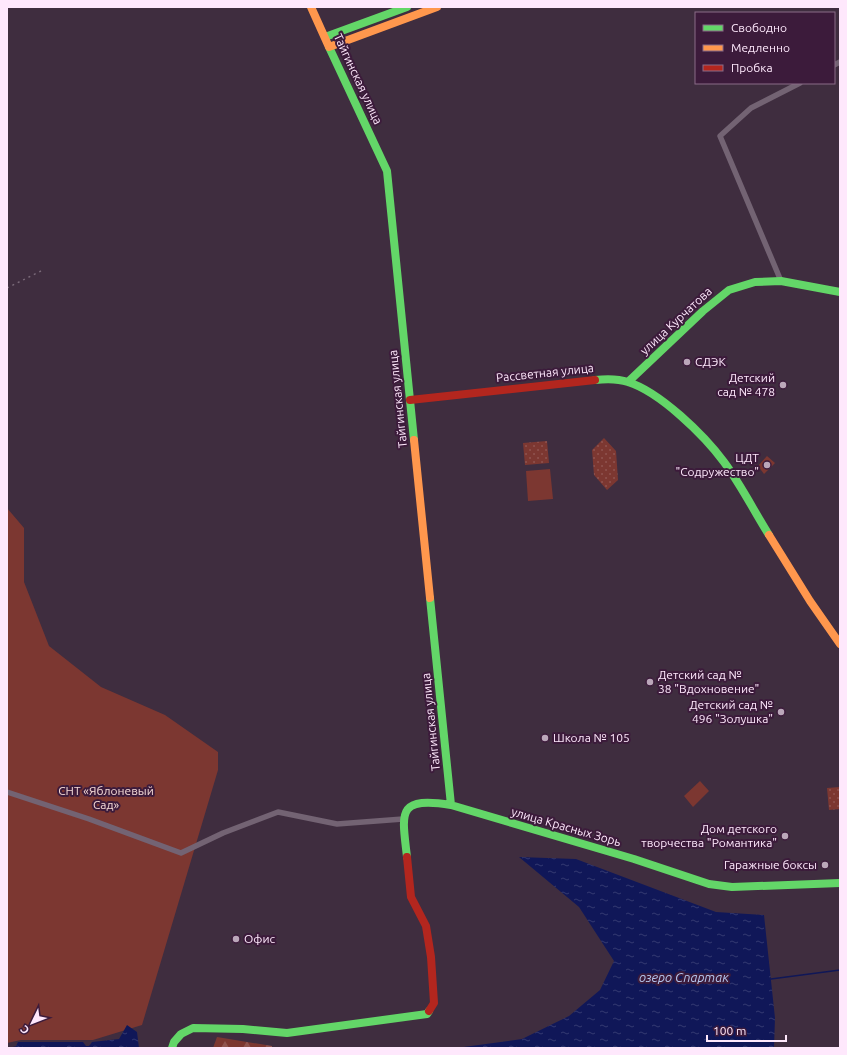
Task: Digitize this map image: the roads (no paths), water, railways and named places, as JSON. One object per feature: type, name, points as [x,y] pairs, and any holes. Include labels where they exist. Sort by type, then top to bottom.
[{"type":"main road","name":"Тайгинская улица","points":[[311,7],[387,171],[451,805]]},
{"type":"main road","points":[[325,37],[407,7]]},
{"type":"main road","points":[[329,47],[437,7]]},
{"type":"main road","name":"улица Курчатова","points":[[628,382],[703,311],[730,290],[755,282],[781,281],[840,292]]},
{"type":"main road","name":"Рассветная улица","points":[[410,400],[566,381],[600,379],[628,382],[652,394],[673,409],[724,462],[810,600],[840,644]]},
{"type":"main road","name":"улица Красных Зорь","points":[[403,819],[406,810],[415,805],[438,802],[634,859],[709,884],[732,887],[840,883]]},
{"type":"main road","points":[[172,1048],[174,1042],[181,1034],[193,1028],[243,1029],[287,1033],[427,1014],[434,1003],[431,957],[426,926],[411,897],[403,819]]},
{"type":"street","points":[[781,281],[720,136],[751,108],[798,84]]},
{"type":"street","points":[[7,792],[89,819],[181,853],[223,833],[278,812],[337,824],[403,819]]},
{"type":"water","name":"озеро Спартак","points":[[519,857],[576,859],[716,912],[764,915],[775,1018],[774,1048],[456,1048],[522,1039],[569,1016],[600,990],[614,961],[579,907]]},
{"type":"water","points":[[127,1025],[137,1032],[139,1048],[15,1048],[18,1042],[83,1042],[86,1046],[89,1046],[92,1042],[119,1039]]},
{"type":"waterway","points":[[771,979],[840,970]]},
{"type":"waterway","points":[[11,1048],[17,1047]]},
{"type":"railway","points":[[7,288],[43,270]]},
{"type":"place","name":"СДЭК","points":[[687,362]]},
{"type":"place","name":"Детский сад № 478","points":[[783,385]]},
{"type":"place","name":"ЦДТ \"Содружество\"","points":[[767,465]]},
{"type":"place","name":"Детский сад № 38 \"Вдохновение\"","points":[[650,682]]},
{"type":"place","name":"Детский сад № 496 \"Золушка\"","points":[[781,712]]},
{"type":"place","name":"Школа № 105","points":[[545,738]]},
{"type":"place","name":"Дом детского творчества \"Романтика\"","points":[[785,836]]},
{"type":"place","name":"Гаражные боксы","points":[[825,865]]},
{"type":"place","name":"Офис","points":[[236,939]]},
{"type":"park label","name":"СНТ «Яблоневый Сад»","points":[[106,798]]}]
